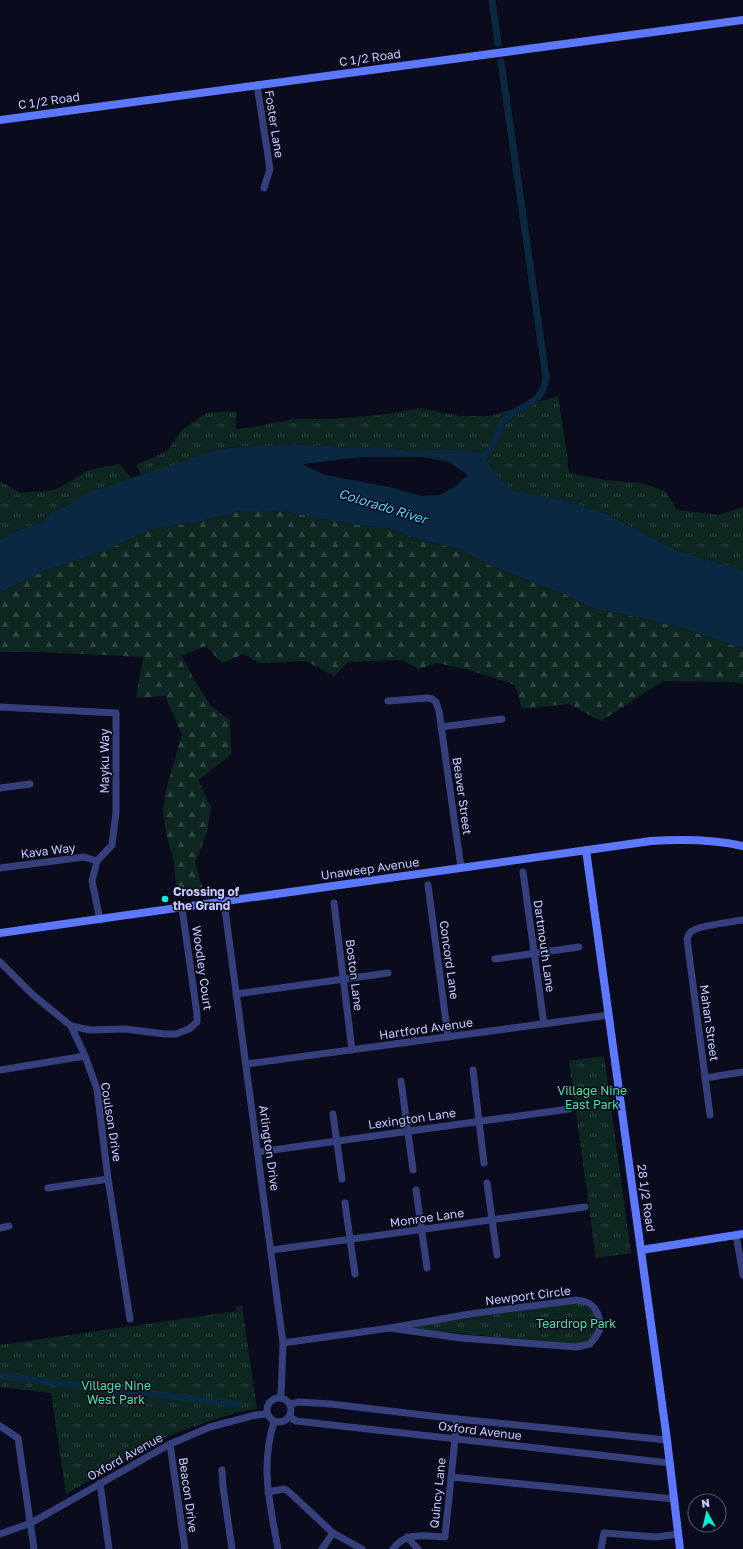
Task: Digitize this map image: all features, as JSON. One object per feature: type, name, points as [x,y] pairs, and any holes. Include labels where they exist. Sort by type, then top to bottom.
[{"type":"street","name":"C 1/2 Road","points":[[0,120],[743,20]]},
{"type":"street","name":"Foster Lane","points":[[257,85],[270,169],[264,188]]},
{"type":"street","name":"Beaver Street","points":[[388,701],[427,698],[432,699],[437,706],[461,868]]},
{"type":"street","name":"Mayku Way","points":[[0,707],[116,713],[116,812],[112,845],[98,861],[92,881],[100,920]]},
{"type":"street","points":[[441,727],[502,720]]},
{"type":"street","points":[[0,788],[30,784]]},
{"type":"street","name":"Unaweep Avenue","points":[[0,933],[586,850],[678,839],[722,842],[743,846]]},
{"type":"street","name":"28 1/2 Road","points":[[586,850],[667,1440],[680,1549]]},
{"type":"street","name":"Kava Way","points":[[0,868],[84,857],[98,861]]},
{"type":"street","name":"Dartmouth Lane","points":[[523,872],[544,1024]]},
{"type":"street","name":"Concord Lane","points":[[428,885],[448,1037]]},
{"type":"street","name":"Arlington Drive","points":[[224,902],[272,1250],[283,1343],[281,1398]]},
{"type":"street","name":"Boston Lane","points":[[334,903],[352,1050]]},
{"type":"street","name":"Woodley Court","points":[[71,1026],[90,1030],[125,1029],[176,1034],[190,1029],[197,1022],[182,908]]},
{"type":"street","name":"Mahan Street","points":[[710,1114],[687,939],[688,934],[692,930],[743,920]]},
{"type":"street","points":[[494,959],[579,947]]},
{"type":"street","name":"Coulson Drive","points":[[0,962],[32,994],[71,1026],[85,1056],[97,1089],[108,1179],[130,1319]]},
{"type":"street","points":[[236,994],[388,973]]},
{"type":"street","name":"Hartford Avenue","points":[[246,1064],[609,1015]]},
{"type":"street","points":[[0,1070],[85,1056]]},
{"type":"street","points":[[473,1070],[484,1163]]},
{"type":"street","points":[[705,1078],[743,1072]]},
{"type":"street","points":[[401,1081],[413,1170]]},
{"type":"street","name":"Lexington Lane","points":[[258,1152],[570,1109]]},
{"type":"street","points":[[333,1114],[342,1179]]},
{"type":"street","points":[[48,1188],[108,1179]]},
{"type":"street","points":[[487,1183],[497,1255]]},
{"type":"street","points":[[416,1190],[427,1268]]},
{"type":"street","points":[[346,1203],[355,1274]]},
{"type":"street","name":"Monroe Lane","points":[[272,1250],[586,1207]]},
{"type":"street","points":[[0,1228],[9,1226]]},
{"type":"street","points":[[641,1250],[740,1235],[743,1275]]},
{"type":"street","name":"Newport Circle","points":[[283,1343],[390,1328],[470,1314],[577,1300],[591,1305],[596,1311],[600,1325],[599,1331],[590,1344],[576,1348],[461,1338],[390,1328]]},
{"type":"street","points":[[281,1398],[290,1404],[292,1410],[290,1417],[281,1422],[274,1422],[267,1414],[269,1404],[274,1399],[281,1398]]},
{"type":"street","name":"Oxford Avenue","points":[[290,1404],[298,1402],[330,1404],[457,1419],[667,1440]]},
{"type":"street","name":"Oxford Avenue","points":[[0,1534],[31,1523],[170,1444],[210,1427],[256,1415],[267,1414]]},
{"type":"street","name":"Oxford Avenue","points":[[290,1417],[296,1421],[670,1463]]},
{"type":"street","name":"Quincy Lane","points":[[407,1537],[418,1535],[445,1537],[457,1419]]},
{"type":"street","points":[[274,1422],[269,1437],[266,1461],[268,1492],[278,1549]]},
{"type":"street","points":[[0,1426],[18,1438],[34,1549]]},
{"type":"street","name":"Beacon Drive","points":[[170,1444],[185,1549]]},
{"type":"street","points":[[222,1470],[232,1549]]},
{"type":"street","points":[[451,1477],[674,1499]]},
{"type":"street","points":[[100,1483],[109,1549]]},
{"type":"street","points":[[268,1492],[284,1489],[288,1491],[333,1533],[362,1549]]},
{"type":"street","points":[[322,1549],[333,1533]]},
{"type":"street","points":[[601,1549],[604,1533],[656,1537],[678,1534]]},
{"type":"street","points":[[393,1549],[400,1541],[407,1537],[418,1549]]},
{"type":"green space","points":[[558,396],[569,473],[605,480],[641,483],[665,491],[677,510],[719,515],[743,507],[743,570],[676,550],[609,515],[573,502],[513,490],[499,478],[481,452],[443,449],[412,451],[384,448],[346,448],[283,444],[255,447],[237,446],[216,450],[142,476],[136,465],[167,451],[182,430],[206,413],[236,411],[236,429],[293,419],[331,419],[381,415],[420,408],[459,416],[490,416]]},
{"type":"green space","points":[[119,464],[132,479],[112,485],[52,512],[41,523],[20,529],[0,540],[0,481],[20,493],[55,490],[89,470]]},
{"type":"green space","points":[[240,511],[284,511],[337,522],[391,529],[420,540],[459,549],[491,566],[566,595],[591,608],[682,628],[743,649],[743,684],[733,682],[663,681],[601,721],[569,704],[522,709],[515,685],[469,670],[438,663],[418,669],[402,660],[348,662],[334,676],[306,661],[258,663],[244,654],[222,663],[206,646],[182,656],[210,705],[230,720],[231,755],[198,780],[211,807],[207,833],[195,862],[204,894],[177,898],[173,856],[167,838],[163,813],[165,793],[182,735],[165,696],[136,698],[143,657],[39,652],[0,652],[0,593],[44,571],[99,553],[153,529],[198,522]]},
{"type":"green space","name":"Village Nine East Park","points":[[604,1056],[631,1253],[596,1258],[569,1061]]},
{"type":"green space","name":"Teardrop Park","points":[[570,1304],[583,1304],[593,1311],[597,1318],[597,1327],[590,1341],[580,1344],[569,1344],[414,1329],[416,1326]]},
{"type":"green space","name":"Village Nine West Park","points":[[242,1306],[257,1409],[238,1412],[189,1428],[165,1438],[66,1494],[51,1393],[0,1387],[0,1345],[237,1311],[236,1307]]},
{"type":"water","name":"Colorado River","points":[[283,444],[346,448],[384,448],[412,451],[443,449],[481,452],[499,478],[513,490],[573,502],[609,515],[676,550],[743,570],[743,649],[682,628],[591,608],[566,595],[491,566],[459,549],[420,540],[391,529],[337,522],[284,511],[240,511],[198,522],[153,529],[99,553],[44,571],[0,593],[0,540],[20,529],[41,523],[52,512],[66,506],[84,494],[216,450]],"holes":[[[362,457],[423,457],[449,462],[468,475],[456,486],[440,495],[423,496],[389,487],[325,475],[302,464]]]},
{"type":"waterway","points":[[492,0],[498,43]]},
{"type":"waterway","points":[[483,456],[488,453],[491,448],[499,428],[505,419],[531,403],[541,394],[546,377],[501,62]]},
{"type":"waterway","points":[[0,1376],[239,1404]]},
{"type":"place","name":"Crossing of the Grand","points":[[165,899]]}]
